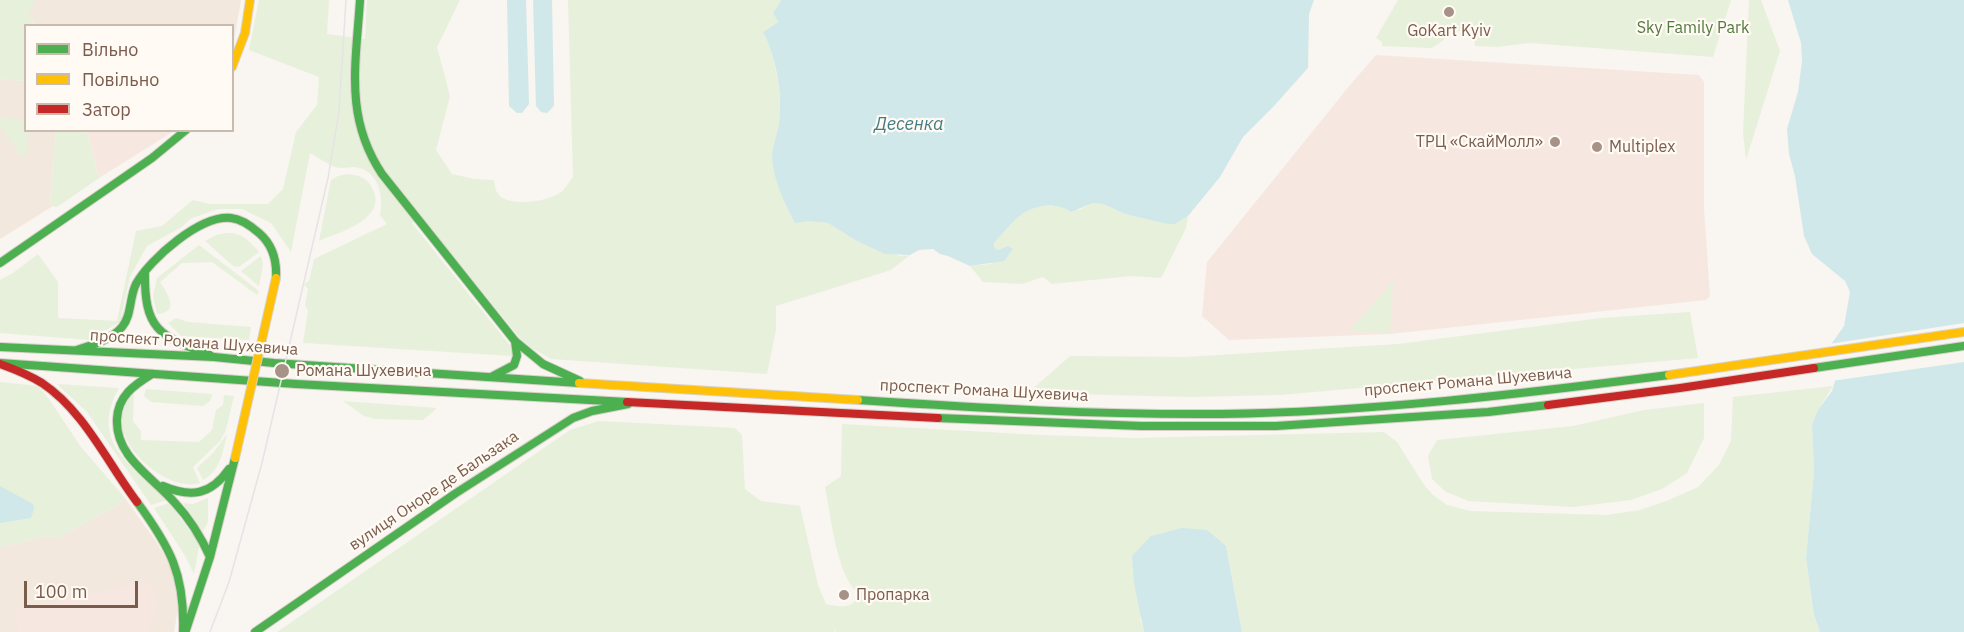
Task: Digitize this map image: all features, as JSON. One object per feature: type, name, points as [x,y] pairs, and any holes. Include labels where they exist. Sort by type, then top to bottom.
[{"type":"main road","points":[[234,62],[245,33],[250,0]]},
{"type":"main road","points":[[360,0],[356,108],[361,136],[370,156],[515,341],[543,364],[583,382]]},
{"type":"main road","points":[[0,263],[152,158],[184,132]]},
{"type":"main road","points":[[75,351],[105,340],[119,330],[128,315],[136,285],[146,271],[162,252],[209,222],[225,217],[239,220],[262,235],[275,255],[276,278],[235,458],[210,557],[185,632]]},
{"type":"main road","points":[[146,271],[145,300],[156,327],[170,338],[214,357]]},
{"type":"main road","name":"проспект Романа Шухевича","points":[[0,346],[214,357],[274,363],[1002,409],[1244,413],[1389,405],[1533,393],[1678,375],[1964,332]]},
{"type":"main road","points":[[491,377],[512,369],[516,363],[518,353],[515,341]]},
{"type":"main road","name":"проспект Романа Шухевича","points":[[0,364],[642,402],[1005,421],[1194,427],[1276,426],[1488,412],[1680,388],[1964,346]]},
{"type":"main road","points":[[0,364],[45,385],[60,398],[75,414],[143,512],[175,564],[184,599],[185,632]]},
{"type":"main road","points":[[152,374],[125,392],[118,407],[116,425],[119,440],[136,465],[175,502],[203,540],[210,557]]},
{"type":"main road","name":"вулиця Оноре де Бальзака","points":[[255,632],[456,493],[573,418],[592,411],[642,402]]},
{"type":"main road","points":[[157,483],[183,494],[195,494],[222,481],[235,458]]},
{"type":"shaded area","points":[[28,0],[241,0],[234,40],[234,24],[34,24],[34,19],[27,18]]},
{"type":"shaded area","points":[[1376,55],[1699,75],[1704,82],[1704,209],[1710,296],[1706,300],[1390,334],[1229,340],[1202,316],[1207,262]]},
{"type":"shaded area","points":[[0,79],[24,81],[24,132],[56,132],[50,202],[53,206],[0,239]]},
{"type":"shaded area","points":[[87,132],[172,132],[99,178]]},
{"type":"shaded area","points":[[125,498],[157,543],[174,577],[178,609],[174,632],[0,632],[0,547],[47,536],[57,538],[118,505]]},
{"type":"shaded area","points":[[147,581],[154,590],[158,608],[148,632],[18,632],[16,609]]},
{"type":"green space","points":[[0,0],[33,0],[33,6],[27,18],[34,19],[33,24],[24,24],[24,81],[0,79]]},
{"type":"green space","points":[[259,0],[329,0],[327,34],[365,39],[367,0],[460,0],[437,47],[450,96],[436,150],[452,174],[474,179],[494,180],[496,191],[501,197],[522,202],[555,195],[562,191],[573,177],[568,0],[781,0],[773,13],[778,22],[763,32],[771,52],[779,88],[780,112],[773,158],[780,192],[787,207],[795,222],[809,220],[828,223],[855,240],[900,256],[910,255],[891,270],[776,306],[776,330],[767,374],[551,359],[520,338],[428,226],[411,222],[512,348],[512,356],[303,343],[308,311],[305,305],[308,289],[304,284],[309,281],[314,259],[387,224],[380,215],[381,199],[378,184],[369,173],[354,167],[335,167],[310,153],[291,252],[271,223],[242,209],[218,209],[190,219],[182,227],[147,246],[130,277],[120,322],[89,340],[0,333],[0,280],[38,254],[58,282],[58,318],[117,321],[136,231],[162,226],[193,200],[210,204],[268,204],[283,189],[296,132],[317,105],[319,77],[249,50]]},
{"type":"green space","name":"Sky Family Park","points":[[1398,0],[1731,0],[1713,57],[1530,43],[1497,47],[1475,46],[1474,38],[1460,31],[1451,34],[1431,48],[1382,46],[1382,42],[1376,38]]},
{"type":"green space","points":[[1749,0],[1761,0],[1780,51],[1746,160],[1743,132]]},
{"type":"green space","points":[[0,118],[24,119],[24,132],[29,132],[26,156],[21,156],[0,126]]},
{"type":"green space","points":[[56,132],[87,132],[99,178],[57,207],[50,202]]},
{"type":"green space","points":[[347,174],[367,180],[375,197],[374,207],[369,215],[360,222],[319,241],[331,180]]},
{"type":"green space","points":[[1093,203],[1103,204],[1125,214],[1175,224],[1188,216],[1186,228],[1161,278],[1131,276],[1052,284],[1043,277],[1022,284],[983,282],[970,266],[991,264],[1008,246],[998,250],[994,248],[994,243],[1023,212],[1044,206],[1079,210]]},
{"type":"green space","points":[[227,233],[245,238],[259,252],[239,267],[233,266],[205,241],[216,235]]},
{"type":"green space","points":[[199,245],[259,291],[257,295],[212,262],[182,263],[160,282],[168,296],[170,306],[169,310],[157,314],[153,296],[157,278]]},
{"type":"green space","points":[[261,256],[263,265],[259,286],[241,271]]},
{"type":"green space","points":[[1393,281],[1390,333],[1349,331]]},
{"type":"green space","points":[[1690,312],[1698,358],[1280,395],[1191,397],[1028,393],[1070,356],[1185,357],[1398,344],[1601,318]]},
{"type":"green space","points":[[176,318],[188,322],[251,327],[249,340],[181,336],[168,323]]},
{"type":"green space","points":[[0,382],[38,386],[81,447],[125,498],[118,505],[57,538],[47,536],[0,547]]},
{"type":"green space","points":[[57,384],[119,388],[111,407],[109,424],[112,438],[119,452],[129,464],[167,500],[151,505],[87,412]]},
{"type":"green space","points":[[1833,386],[1812,424],[1814,472],[1806,558],[1814,615],[1820,632],[1242,632],[1226,546],[1140,618],[1144,632],[836,632],[834,626],[835,632],[277,632],[570,430],[599,421],[735,428],[742,435],[745,489],[761,501],[800,506],[818,585],[826,604],[846,606],[854,602],[857,592],[844,572],[839,558],[825,487],[841,476],[842,424],[1135,438],[1384,432],[1397,442],[1424,485],[1447,505],[1470,511],[1607,515],[1640,510],[1698,487],[1719,465],[1731,441],[1733,397]]},
{"type":"green space","points":[[146,389],[212,394],[212,396],[203,406],[151,402],[144,396]]},
{"type":"green space","points":[[134,391],[133,421],[141,431],[141,440],[199,442],[212,430],[216,410],[223,405],[224,395],[234,396],[226,430],[220,441],[193,467],[200,483],[177,482],[165,477],[153,470],[134,451],[123,430],[122,414]]},
{"type":"green space","points":[[343,401],[437,408],[423,420],[376,419],[364,416]]},
{"type":"green space","points":[[1704,403],[1704,438],[1687,473],[1662,489],[1631,500],[1573,507],[1469,501],[1446,492],[1432,479],[1428,456],[1437,440],[1573,426],[1644,410]]},
{"type":"green space","points":[[227,434],[217,466],[203,480],[197,468],[213,453]]},
{"type":"green space","points":[[208,498],[208,522],[203,531],[183,503],[193,504]]},
{"type":"green space","points":[[169,503],[198,542],[194,574],[184,554],[154,508]]},
{"type":"water","points":[[507,0],[526,0],[529,104],[522,113],[517,113],[509,106]]},
{"type":"water","points":[[533,0],[552,0],[554,106],[547,113],[541,112],[536,106]]},
{"type":"water","name":"Десенка","points":[[781,0],[1314,0],[1309,14],[1308,68],[1243,137],[1220,177],[1188,216],[1175,224],[1168,224],[1125,214],[1103,204],[1093,203],[1071,212],[1054,206],[1036,207],[1017,218],[994,243],[994,248],[998,250],[1008,246],[1013,249],[1004,261],[970,266],[933,249],[919,250],[910,255],[885,254],[855,240],[828,223],[809,221],[795,223],[780,192],[773,167],[772,153],[778,126],[780,100],[775,64],[763,32],[778,22],[773,13]]},
{"type":"water","points":[[1788,0],[1964,0],[1964,632],[1820,632],[1814,615],[1806,558],[1814,472],[1812,424],[1818,410],[1832,391],[1835,381],[1832,343],[1844,326],[1850,292],[1845,281],[1812,254],[1804,236],[1795,176],[1789,154],[1787,129],[1798,92],[1802,61],[1801,43]]},
{"type":"water","points":[[0,486],[33,504],[31,518],[0,523]]},
{"type":"water","points":[[1182,528],[1207,530],[1226,546],[1242,632],[1144,632],[1134,583],[1132,556],[1151,536]]},
{"type":"pier","points":[[1964,323],[1964,362],[1832,381],[1829,344]]},
{"type":"tram line","points":[[210,632],[229,582],[262,463],[328,178],[339,111],[346,0]]},
{"type":"traffic: fast","points":[[360,0],[355,68],[357,111],[370,153],[382,174],[515,341],[543,364],[580,381]]},
{"type":"traffic: fast","points":[[0,263],[152,158],[184,132]]},
{"type":"traffic: fast","points":[[77,350],[101,342],[118,332],[125,322],[134,289],[143,274],[177,240],[205,224],[231,218],[243,221],[253,228],[271,248],[275,259],[276,278]]},
{"type":"traffic: fast","points":[[145,271],[147,306],[158,328],[178,342],[210,355]]},
{"type":"traffic: fast","points":[[491,377],[514,365],[517,356],[515,341]]},
{"type":"traffic: fast","points":[[1814,368],[1964,346]]},
{"type":"traffic: fast","points":[[0,347],[214,357],[579,383]]},
{"type":"traffic: fast","points":[[0,363],[296,384],[627,402]]},
{"type":"traffic: fast","points":[[152,374],[133,387],[120,404],[117,419],[118,432],[122,444],[137,466],[186,515],[210,557]]},
{"type":"traffic: fast","points":[[858,400],[1085,412],[1277,413],[1446,401],[1669,375]]},
{"type":"traffic: fast","points":[[255,632],[456,493],[573,418],[592,411],[628,404]]},
{"type":"traffic: fast","points":[[938,418],[1141,426],[1276,426],[1488,412],[1548,405]]},
{"type":"traffic: fast","points":[[186,630],[210,557],[235,458]]},
{"type":"traffic: fast","points":[[163,486],[183,492],[200,492],[215,484],[229,469]]},
{"type":"traffic: fast","points":[[137,502],[158,533],[173,562],[181,594],[183,632]]},
{"type":"traffic: slow","points":[[234,62],[245,33],[250,0]]},
{"type":"traffic: slow","points":[[235,458],[276,278]]},
{"type":"traffic: slow","points":[[1669,375],[1964,332]]},
{"type":"traffic: slow","points":[[579,383],[858,400]]},
{"type":"traffic: jam","points":[[0,364],[42,383],[70,408],[83,422],[137,502]]},
{"type":"traffic: jam","points":[[1548,405],[1814,368]]},
{"type":"traffic: jam","points":[[627,402],[938,418]]},
{"type":"place","name":"GoKart Kyiv","points":[[1449,12]]},
{"type":"place","name":"ТРЦ «СкайМолл»","points":[[1555,142]]},
{"type":"place","name":"Multiplex","points":[[1597,147]]},
{"type":"place","name":"Романа Шухевича","points":[[282,371]]},
{"type":"place","name":"Пропарка","points":[[844,595]]}]
